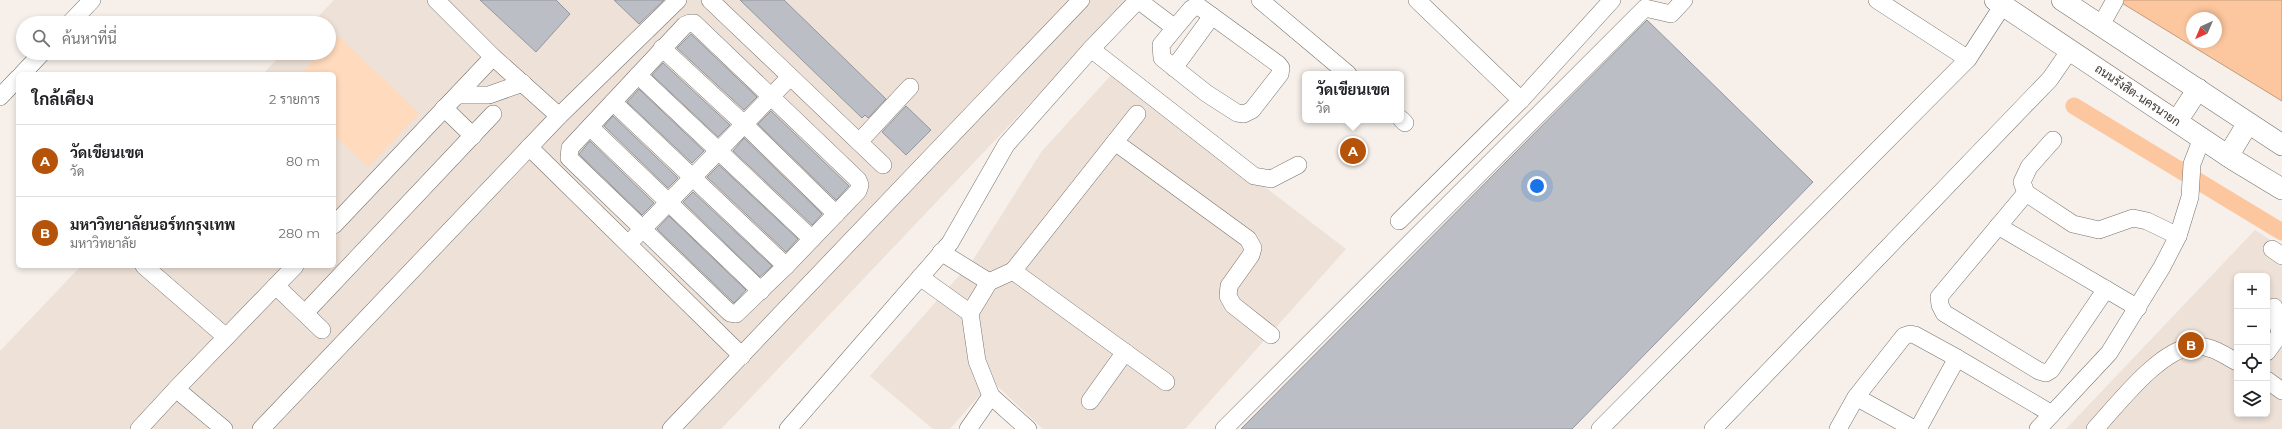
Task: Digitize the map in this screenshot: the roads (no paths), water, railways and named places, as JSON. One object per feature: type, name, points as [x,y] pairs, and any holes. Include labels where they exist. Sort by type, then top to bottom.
[{"type":"main road","points":[[2062,0],[2282,145]]},
{"type":"main road","name":"ถนนรังสิต-นครนายก","points":[[1999,2],[2228,156],[2282,190]]},
{"type":"main road","points":[[2177,121],[2198,89]]},
{"type":"main road","points":[[2228,156],[2248,123]]},
{"type":"street","points":[[77,16],[92,0]]},
{"type":"street","points":[[436,0],[493,57],[558,116]]},
{"type":"street","points":[[260,429],[558,116],[678,0]]},
{"type":"street","points":[[710,0],[883,165]]},
{"type":"street","points":[[671,429],[842,249],[911,180],[1081,0]]},
{"type":"street","points":[[788,429],[950,243],[1006,145],[1091,49],[1138,0],[1175,28]]},
{"type":"street","points":[[1260,0],[1344,71]]},
{"type":"street","points":[[1417,0],[1522,100]]},
{"type":"street","points":[[1399,221],[1522,100],[1612,0]]},
{"type":"street","points":[[1224,429],[1645,8],[1670,14],[1684,0]]},
{"type":"street","points":[[1877,0],[1968,59]]},
{"type":"street","points":[[2101,26],[2115,0]]},
{"type":"street","points":[[1600,429],[1968,59],[1999,2]]},
{"type":"street","points":[[1196,6],[1278,64],[1281,68],[1280,74],[1252,110],[1244,114],[1237,112],[1206,93],[1162,58],[1160,51],[1161,45],[1175,28],[1191,9],[1196,6]]},
{"type":"street","points":[[1174,68],[1212,16]]},
{"type":"street","points":[[694,23],[772,96],[858,180],[860,185],[858,190],[812,239],[736,314],[730,313],[569,158],[568,153],[570,148],[662,48],[685,25],[694,23]]},
{"type":"street","points":[[662,48],[744,124],[836,214]]},
{"type":"street","points":[[1091,49],[1254,176],[1271,179],[1298,165]]},
{"type":"street","points":[[1713,429],[2050,79],[2070,50]]},
{"type":"street","points":[[336,223],[493,57]]},
{"type":"street","points":[[24,72],[35,60]]},
{"type":"street","points":[[638,75],[720,150],[812,239]]},
{"type":"street","points":[[628,244],[790,77]]},
{"type":"street","points":[[0,97],[16,80]]},
{"type":"street","points":[[458,94],[489,96],[522,83]]},
{"type":"street","points":[[859,142],[910,87]]},
{"type":"street","points":[[613,102],[786,266]]},
{"type":"street","points":[[444,108],[473,136]]},
{"type":"street","points":[[305,313],[493,114]]},
{"type":"street","points":[[1028,429],[991,396],[977,361],[970,313],[988,282],[1013,272],[1137,114]]},
{"type":"street","points":[[590,127],[761,291]]},
{"type":"street","points":[[2038,429],[2109,353],[2138,308],[2178,236],[2190,197],[2192,164],[2202,138]]},
{"type":"street","points":[[2053,140],[2029,167],[2022,182],[2026,193],[2073,224],[2099,230],[2133,218],[2147,221],[2178,236]]},
{"type":"street","points":[[1115,142],[1248,240],[1253,248],[1251,255],[1229,286],[1228,296],[1233,305],[1271,335]]},
{"type":"street","points":[[528,147],[742,356]]},
{"type":"street","points":[[565,183],[579,167]]},
{"type":"street","points":[[2026,193],[1939,297],[1940,305],[1944,313],[2039,371],[2046,373],[2051,370],[2106,289]]},
{"type":"street","points":[[1998,226],[2138,308]]},
{"type":"street","points":[[942,252],[988,282]]},
{"type":"street","points":[[146,268],[226,337]]},
{"type":"street","points":[[139,429],[293,268]]},
{"type":"street","points":[[1013,272],[1166,382]]},
{"type":"street","points":[[920,277],[970,313]]},
{"type":"street","points":[[276,286],[322,330]]},
{"type":"street","points":[[693,308],[708,292]]},
{"type":"street","points":[[2270,348],[2280,334],[2274,307]]},
{"type":"street","points":[[1838,429],[1856,397],[1904,336],[1910,334],[1915,335],[1957,358],[2052,414]]},
{"type":"street","points":[[2094,429],[2158,363],[2176,350],[2195,346],[2212,348],[2234,360]]},
{"type":"street","points":[[1090,401],[1124,352]]},
{"type":"street","points":[[1918,429],[1957,358]]},
{"type":"street","points":[[2268,381],[2282,390]]},
{"type":"street","points":[[176,389],[224,429]]},
{"type":"street","points":[[968,429],[991,396]]},
{"type":"street","points":[[1856,397],[1914,429]]},
{"type":"waterway","points":[[2074,106],[2282,232]]},
{"type":"place","name":"วัดเขียนเขต","points":[[1353,151]]},
{"type":"place","name":"มหาวิทยาลัยนอร์ทกรุงเทพ","points":[[2191,345]]}]
